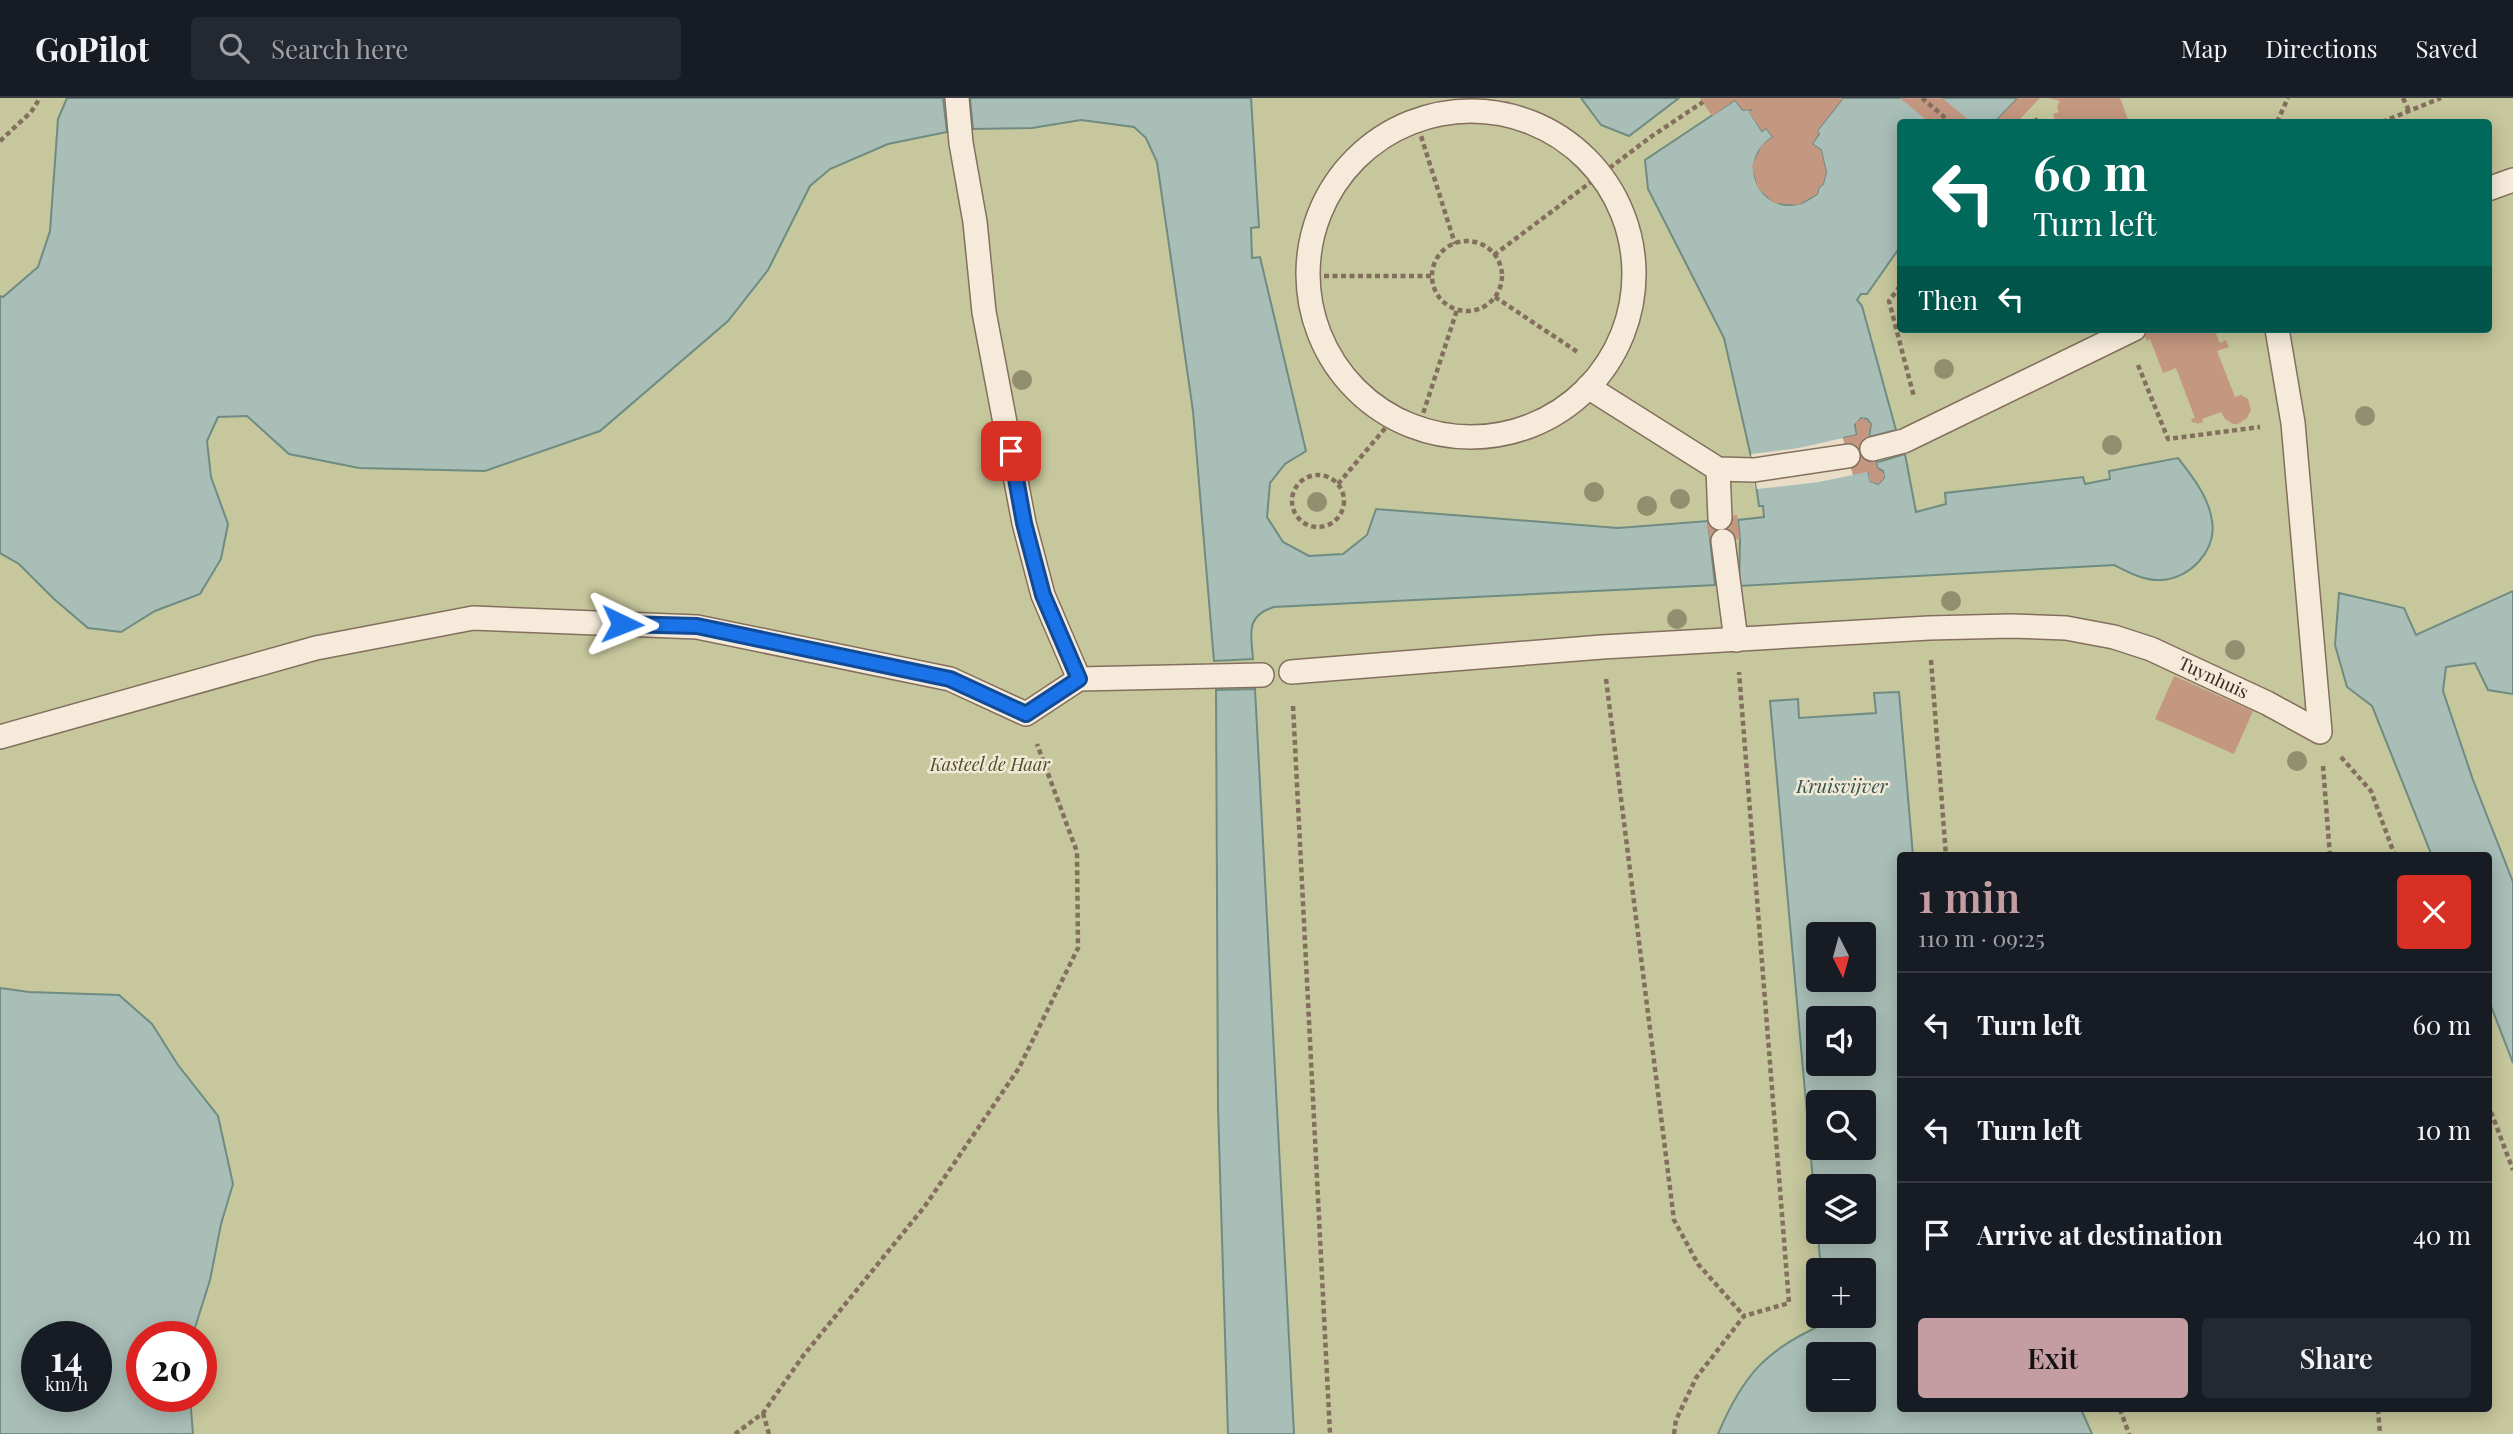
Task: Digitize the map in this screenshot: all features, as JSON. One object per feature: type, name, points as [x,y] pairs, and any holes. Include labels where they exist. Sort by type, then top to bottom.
[{"type":"lane","points":[[957,98],[961,143],[975,222],[984,312],[1024,523],[1043,595],[1079,679]]},
{"type":"lane","points":[[1507,106],[1575,149],[1601,174],[1626,222],[1635,272],[1627,323],[1604,370],[1588,387],[1551,417],[1507,434],[1460,437],[1418,429],[1393,419],[1345,380],[1317,331],[1307,276],[1314,226],[1336,181],[1371,144],[1416,120],[1507,106]]},
{"type":"lane","points":[[2492,188],[2513,180]]},
{"type":"lane","points":[[1872,449],[1913,436],[2126,333]]},
{"type":"lane","points":[[2278,333],[2292,422],[2320,732]]},
{"type":"lane","points":[[1588,387],[1717,469],[1754,470],[1848,456]]},
{"type":"lane","points":[[1717,469],[1720,518]]},
{"type":"lane","points":[[1723,541],[1736,640]]},
{"type":"lane","points":[[0,737],[316,648],[473,618],[697,626],[950,679],[1026,714],[1079,679],[1262,675]]},
{"type":"lane","name":"Tuynhuis","points":[[1291,672],[1602,647],[1929,628],[2066,628],[2114,637],[2159,652],[2267,703],[2320,732]]},
{"type":"path","points":[[0,141],[31,112],[40,98]]},
{"type":"path","points":[[1922,98],[1947,119]]},
{"type":"path","points":[[2278,119],[2288,98]]},
{"type":"path","points":[[2403,98],[2409,111]]},
{"type":"path","points":[[2389,119],[2441,98]]},
{"type":"path","points":[[1494,255],[1637,147],[1703,102]]},
{"type":"path","points":[[1416,120],[1455,244]]},
{"type":"path","points":[[1476,243],[1494,255],[1502,276],[1500,287],[1488,305],[1478,309],[1457,310],[1439,297],[1432,276],[1438,256],[1455,244],[1476,243]]},
{"type":"path","points":[[1307,276],[1432,276]]},
{"type":"path","points":[[1897,290],[1889,301],[1913,436]]},
{"type":"path","points":[[1495,297],[1604,370]]},
{"type":"path","points":[[1418,429],[1457,310]]},
{"type":"path","points":[[2131,333],[2168,439],[2292,422]]},
{"type":"path","points":[[1338,484],[1393,419]]},
{"type":"path","points":[[1323,475],[1338,484],[1345,499],[1340,516],[1334,522],[1326,526],[1309,526],[1296,515],[1292,499],[1299,482],[1306,477],[1323,475]]},
{"type":"path","points":[[1674,1434],[1676,1420],[1696,1378],[1744,1316],[1789,1303],[1736,640]]},
{"type":"path","points":[[1602,647],[1674,1220],[1698,1264],[1744,1316]]},
{"type":"path","points":[[1931,662],[1946,852]]},
{"type":"path","points":[[1291,672],[1330,1434]]},
{"type":"path","points":[[735,1434],[763,1413],[803,1356],[925,1206],[1019,1068],[1077,948],[1077,852],[1026,714]]},
{"type":"path","points":[[2320,732],[2330,852]]},
{"type":"path","points":[[2320,732],[2371,791],[2394,852]]},
{"type":"path","points":[[2492,1115],[2513,1170]]},
{"type":"path","points":[[2121,1412],[2129,1434]]},
{"type":"path","points":[[2378,1412],[2380,1434]]},
{"type":"path","points":[[763,1413],[769,1434]]},
{"type":"green space","name":"Kasteel de Haar","points":[[0,98],[2513,98],[2513,1434],[0,1434]]},
{"type":"water","points":[[67,98],[943,98],[947,132],[888,144],[830,169],[810,186],[768,270],[728,321],[600,431],[485,471],[359,468],[289,454],[247,416],[218,417],[207,441],[211,477],[228,524],[221,559],[200,594],[155,611],[121,632],[88,628],[19,564],[0,553],[0,296],[3,297],[38,267],[50,231],[58,119]]},
{"type":"water","points":[[970,98],[1251,98],[1259,227],[1251,228],[1252,258],[1260,257],[1306,451],[1285,464],[1270,483],[1267,517],[1283,542],[1309,556],[1343,554],[1367,535],[1376,509],[1618,528],[1708,521],[1715,585],[1274,607],[1258,615],[1254,621],[1251,634],[1253,659],[1214,661],[1193,411],[1157,162],[1146,138],[1134,127],[1081,120],[1032,128],[973,129]]},
{"type":"water","points":[[1581,98],[1679,98],[1629,136],[1601,125]]},
{"type":"water","points":[[1843,98],[2018,98],[1998,119],[1897,119],[1897,251],[1867,294],[1861,294],[1857,300],[1862,306],[1896,430],[1869,437],[1871,424],[1867,419],[1861,418],[1855,425],[1857,435],[1844,438],[1869,473],[1870,481],[1878,484],[1884,478],[1883,471],[1877,468],[1876,460],[1879,462],[1905,454],[1916,512],[1946,504],[1945,493],[2083,477],[2085,484],[2110,479],[2109,471],[2178,458],[2204,495],[2212,521],[2206,552],[2191,569],[2161,580],[2142,578],[2114,565],[1739,586],[1738,520],[1764,517],[1763,506],[1759,506],[1754,470],[1724,338],[1648,189],[1645,160],[1735,100],[1743,110],[1753,109],[1750,112],[1762,131],[1766,128],[1773,137],[1762,147],[1756,159],[1754,171],[1763,193],[1784,205],[1800,203],[1817,194],[1826,172],[1821,150],[1812,144],[1819,134],[1817,131]]},
{"type":"water","points":[[2513,591],[2513,694],[2488,690],[2475,663],[2446,667],[2443,691],[2473,780],[2513,882],[2513,1063],[2492,1009],[2492,852],[2430,852],[2372,706],[2347,687],[2335,645],[2339,593],[2404,608],[2416,635]]},
{"type":"water","points":[[1255,689],[1294,1434],[1228,1434],[1218,1107],[1216,690]]},
{"type":"water","name":"Kruisvijver","points":[[1899,692],[1913,852],[1897,852],[1897,1412],[2082,1412],[2092,1434],[1718,1434],[1747,1380],[1759,1366],[1787,1343],[1816,1328],[1876,1328],[1876,1258],[1820,1258],[1819,1244],[1876,1244],[1876,1174],[1812,1174],[1811,1160],[1876,1160],[1876,1090],[1806,1090],[1806,1103],[1770,701],[1798,699],[1799,718],[1876,713],[1874,693]]},
{"type":"water","points":[[0,988],[29,992],[119,995],[152,1024],[178,1065],[218,1116],[233,1184],[221,1224],[210,1280],[197,1321],[126,1321],[126,1412],[191,1412],[193,1434],[0,1434]]},
{"type":"pier","points":[[1843,438],[1853,475],[1757,489],[1751,454],[1799,448]]},
{"type":"building","points":[[1700,98],[1843,98],[1817,131],[1819,133],[1812,144],[1821,150],[1826,172],[1817,194],[1798,205],[1774,203],[1758,188],[1752,166],[1762,145],[1773,137],[1766,128],[1762,131],[1749,112],[1753,109],[1743,110],[1735,100],[1712,116]]},
{"type":"building","points":[[1900,98],[1942,98],[1967,119],[1925,119]]},
{"type":"building","points":[[2018,98],[2040,98],[2020,119],[1998,119]]},
{"type":"building","points":[[2048,98],[2120,98],[2128,119],[2055,119],[2053,114],[2059,112],[2057,107],[2060,101]]},
{"type":"building","points":[[2144,333],[2216,333],[2220,343],[2226,340],[2229,347],[2217,351],[2235,397],[2241,395],[2248,399],[2251,410],[2247,418],[2233,424],[2225,419],[2221,412],[2202,419],[2203,422],[2193,423],[2191,419],[2195,418],[2176,368],[2163,373],[2150,339],[2147,341]]},
{"type":"building","points":[[1863,418],[1871,424],[1868,433],[1877,468],[1884,474],[1878,484],[1869,481],[1869,473],[1853,475],[1843,438],[1857,435],[1856,422]]},
{"type":"building","points":[[1737,515],[1740,539],[1710,542],[1707,519]]},
{"type":"building","points":[[2174,676],[2253,711],[2234,754],[2155,719]]},
{"type":"route","points":[[622,624],[697,626],[950,679],[1026,714],[1079,679],[1043,595],[1024,523],[1011,451]]}]
